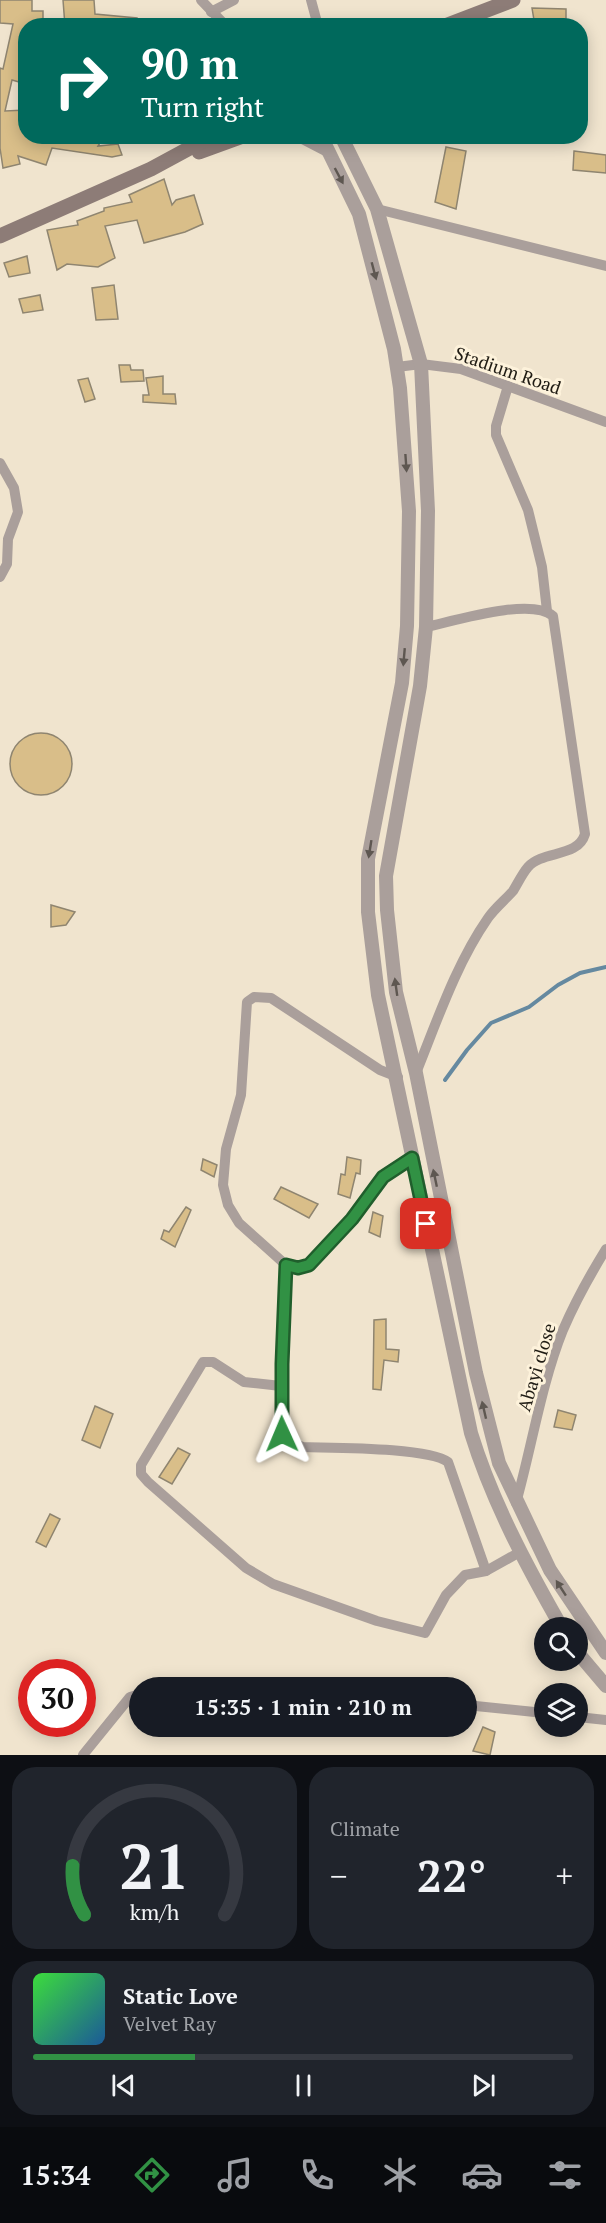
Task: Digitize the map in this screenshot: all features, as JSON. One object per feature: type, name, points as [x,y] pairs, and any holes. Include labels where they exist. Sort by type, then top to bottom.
[{"type":"main road","points":[[465,18],[511,0]]},
{"type":"main road","points":[[151,169],[197,144]]},
{"type":"main road","points":[[0,236],[151,169],[221,144]]},
{"type":"street","points":[[201,0],[217,18]]},
{"type":"street","points":[[210,12],[234,0]]},
{"type":"street","points":[[311,0],[316,18]]},
{"type":"street","points":[[324,144],[359,214],[397,367],[409,511],[407,626],[402,683],[374,819],[367,875],[368,912],[378,995],[398,1077],[412,1158],[471,1433],[479,1460],[520,1552],[556,1617]]},
{"type":"street","points":[[345,144],[377,209],[421,364],[428,511],[426,627],[420,686],[386,876],[387,910],[396,992],[416,1073],[489,1428],[499,1463],[516,1503],[550,1570],[606,1653]]},
{"type":"street","points":[[352,144],[353,162]]},
{"type":"street","points":[[377,209],[606,266]]},
{"type":"street","name":"Stadium Road","points":[[397,367],[421,364],[454,367],[606,422]]},
{"type":"street","points":[[416,1073],[467,955],[488,919],[536,861],[576,848],[585,834],[556,623],[547,611],[542,567],[528,510],[496,435],[495,426],[508,386]]},
{"type":"street","points":[[0,463],[14,488],[18,512],[8,539],[7,564],[0,577]]},
{"type":"street","points":[[426,627],[505,611],[547,611]]},
{"type":"street","points":[[398,1077],[380,1070],[271,998],[254,997],[247,1002],[243,1074],[226,1149],[223,1185],[228,1205],[239,1223],[286,1265],[298,1268],[309,1265],[352,1219],[383,1177],[412,1158]]},
{"type":"street","name":"Abayi close","points":[[516,1503],[563,1331],[584,1286],[606,1249]]},
{"type":"street","points":[[286,1265],[281,1386],[282,1434],[294,1444],[417,1453],[442,1458],[448,1462],[486,1571]]},
{"type":"street","points":[[281,1386],[244,1382],[213,1362],[202,1362],[141,1465],[141,1474],[246,1568],[273,1584],[408,1630],[425,1633],[452,1587],[465,1575],[486,1571],[520,1552]]},
{"type":"street","points":[[588,1665],[606,1686]]},
{"type":"street","points":[[83,1755],[129,1698]]},
{"type":"street","points":[[477,1706],[534,1712]]},
{"type":"street","points":[[588,1718],[606,1720]]},
{"type":"building","points":[[0,0],[32,0],[32,11],[43,11],[43,18],[18,18],[18,82],[12,80],[5,111],[18,110],[18,144],[99,144],[98,146],[118,144],[122,155],[112,157],[52,148],[46,165],[18,156],[20,164],[3,168],[0,148],[0,68],[3,69],[13,24],[0,23]]},
{"type":"building","points":[[63,0],[94,0],[95,14],[137,18],[64,18]]},
{"type":"building","points":[[532,8],[566,9],[566,18],[534,18]]},
{"type":"building","points":[[446,147],[466,151],[456,209],[435,202]]},
{"type":"building","points":[[574,151],[606,155],[606,173],[573,170]]},
{"type":"building","points":[[164,179],[172,205],[176,200],[194,195],[203,224],[185,232],[144,243],[137,220],[105,226],[115,258],[98,267],[67,264],[57,270],[47,230],[78,225],[77,221],[104,211],[104,208],[132,202],[129,195]]},
{"type":"building","points":[[27,256],[30,273],[9,277],[4,263]]},
{"type":"building","points":[[114,285],[118,319],[96,320],[92,288]]},
{"type":"building","points":[[40,295],[43,310],[23,313],[19,299]]},
{"type":"building","points":[[119,365],[130,365],[131,370],[143,370],[144,381],[121,382]]},
{"type":"building","points":[[163,376],[163,394],[175,394],[176,404],[143,402],[143,395],[149,395],[146,378]]},
{"type":"building","points":[[88,378],[95,399],[85,402],[78,380]]},
{"type":"building","points":[[41,733],[63,742],[72,764],[63,786],[41,795],[19,786],[10,764],[19,742]]},
{"type":"building","points":[[51,905],[75,912],[66,925],[51,927]]},
{"type":"building","points":[[347,1157],[361,1160],[360,1174],[356,1173],[350,1198],[338,1194],[341,1174],[345,1175]]},
{"type":"building","points":[[203,1159],[217,1165],[214,1177],[201,1170]]},
{"type":"building","points":[[281,1187],[318,1204],[309,1218],[274,1199]]},
{"type":"building","points":[[186,1207],[191,1210],[175,1247],[161,1239],[164,1230],[169,1232]]},
{"type":"building","points":[[373,1212],[383,1216],[380,1237],[369,1232]]},
{"type":"building","points":[[386,1319],[386,1349],[399,1350],[398,1362],[384,1360],[381,1390],[373,1389],[374,1320]]},
{"type":"building","points":[[95,1406],[113,1414],[100,1448],[82,1440]]},
{"type":"building","points":[[558,1410],[576,1415],[572,1430],[554,1427]]},
{"type":"building","points":[[178,1448],[190,1454],[172,1484],[159,1477]]},
{"type":"building","points":[[50,1514],[60,1519],[46,1547],[36,1542]]},
{"type":"building","points":[[483,1727],[495,1732],[490,1755],[473,1751]]},
{"type":"waterway","points":[[445,1080],[491,1023],[529,1007],[558,985],[580,973],[606,967]]},
{"type":"route","points":[[282,1434],[281,1386],[286,1265],[298,1268],[309,1265],[352,1219],[383,1177],[412,1158],[426,1224]]}]
